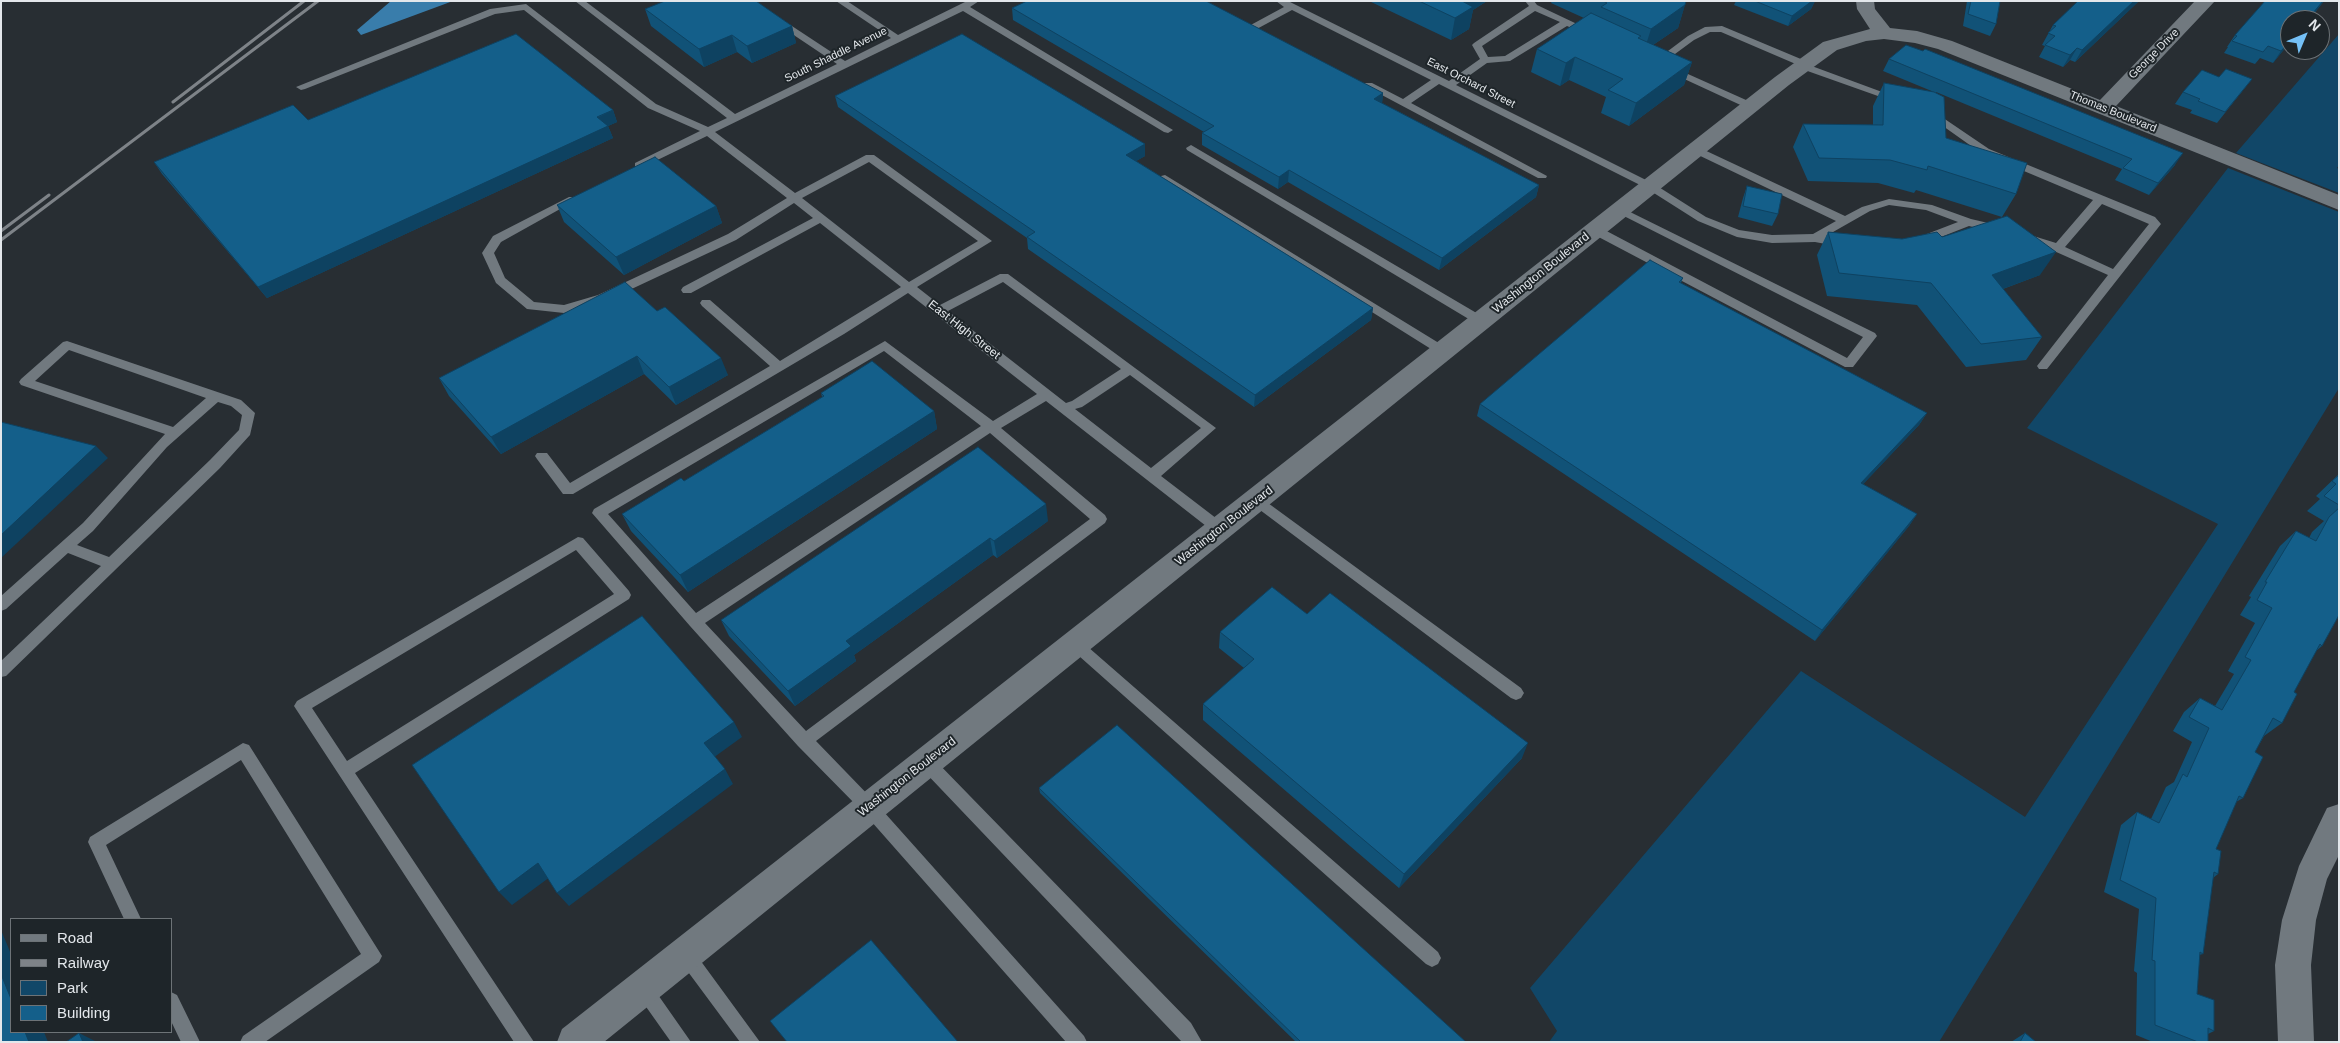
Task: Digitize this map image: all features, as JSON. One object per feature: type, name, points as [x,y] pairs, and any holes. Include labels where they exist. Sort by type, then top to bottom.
[{"type":"street","points":[[1865,1],[1866,8],[1873,21],[1884,33]]},
{"type":"street","name":"George Drive","points":[[2104,108],[2206,1]]},
{"type":"street","name":"Washington Boulevard","points":[[575,1042],[1804,65],[1840,41],[1864,35],[1884,33]]},
{"type":"street","name":"Thomas Boulevard","points":[[1884,33],[1917,37],[1944,45],[2339,203]]},
{"type":"street","points":[[2296,1042],[2293,965],[2299,920],[2311,877],[2339,819]]},
{"type":"lane","points":[[579,1],[734,118]]},
{"type":"lane","points":[[747,1],[845,64]]},
{"type":"lane","points":[[840,1],[898,39]]},
{"type":"lane","name":"South Shaddle Avenue","points":[[631,170],[976,1]]},
{"type":"lane","name":"East Orchard Street","points":[[1280,1],[1650,186],[1702,219],[1737,232],[1772,239],[1815,238],[1855,244]]},
{"type":"lane","points":[[1485,60],[1477,45],[1532,4],[1603,38]]},
{"type":"lane","name":"East High Street","points":[[301,87],[493,10],[526,7],[652,106],[708,131],[1220,529]]},
{"type":"lane","points":[[963,7],[1168,130]]},
{"type":"lane","points":[[1250,29],[1291,7]]},
{"type":"lane","points":[[1449,86],[1485,60],[1507,58],[1567,22]]},
{"type":"lane","points":[[1751,106],[1652,61],[1708,29],[1722,29],[1804,65],[1904,102]]},
{"type":"lane","points":[[1354,78],[1542,176]]},
{"type":"lane","points":[[1404,104],[1438,80]]},
{"type":"lane","points":[[1922,109],[1941,118],[1985,151],[2151,219],[2155,224],[2043,366]]},
{"type":"lane","points":[[1191,148],[1481,321]]},
{"type":"lane","points":[[1696,150],[1843,220]]},
{"type":"lane","points":[[542,456],[568,490],[840,331],[986,241],[870,157],[794,198],[732,237],[602,298],[564,310],[530,306],[500,280],[488,253],[498,239],[580,196]]},
{"type":"lane","points":[[1165,178],[1443,351]]},
{"type":"lane","points":[[2058,248],[2100,199]]},
{"type":"lane","points":[[1815,238],[1843,220],[1866,209],[1888,202],[1928,207],[1968,222],[2014,234],[2058,248],[2115,274]]},
{"type":"lane","points":[[1596,230],[1849,364],[1871,336],[1620,210]]},
{"type":"lane","points":[[688,290],[820,218]]},
{"type":"lane","points":[[1911,243],[1943,234],[1968,222]]},
{"type":"lane","points":[[939,310],[1004,277],[1210,428],[1151,476]]},
{"type":"lane","points":[[706,303],[779,367]]},
{"type":"lane","points":[[1,671],[245,432],[250,413],[236,403],[67,345],[25,382],[176,433]]},
{"type":"lane","points":[[804,740],[1100,519],[992,427],[884,345],[599,513],[695,622],[804,740],[869,807],[1078,1042]]},
{"type":"lane","points":[[1064,408],[1077,404],[1130,369]]},
{"type":"lane","points":[[695,622],[980,431],[992,427],[1047,394]]},
{"type":"lane","points":[[1,606],[88,527],[162,444],[216,397]]},
{"type":"lane","points":[[1256,500],[1516,693]]},
{"type":"lane","points":[[345,770],[624,595],[578,542],[302,706],[525,1042]]},
{"type":"lane","points":[[66,547],[112,564]]},
{"type":"lane","points":[[1074,644],[1432,958]]},
{"type":"lane","points":[[133,918],[96,842],[244,750],[372,956],[259,1039]]},
{"type":"lane","points":[[926,762],[1185,1029],[1193,1042]]},
{"type":"lane","points":[[685,954],[750,1042]]},
{"type":"lane","points":[[643,987],[682,1042]]},
{"type":"lane","points":[[172,1002],[191,1042]]},
{"type":"green space","points":[[2339,34],[2339,165],[2337,168],[2339,169],[2339,193],[2236,153],[2316,60],[2330,60],[2330,44]]},
{"type":"green space","points":[[2228,168],[2339,212],[2339,388],[1939,1042],[1549,1042],[1557,1031],[1530,988],[1801,671],[2025,817],[2218,524],[2027,428]]},
{"type":"shaded area","points":[[391,1],[453,1],[361,35],[357,30]]},
{"type":"building","points":[[665,1],[756,1],[792,26],[747,46],[732,35],[699,49],[645,9]]},
{"type":"building","points":[[1027,1],[1206,1],[1383,93],[1374,99],[1539,185],[1442,258],[1289,170],[1279,177],[1202,133],[1214,126],[1012,8]]},
{"type":"building","points":[[1419,1],[1462,1],[1473,7],[1455,18]]},
{"type":"building","points":[[1603,1],[1686,1],[1685,5],[1651,29],[1601,7],[1607,3]]},
{"type":"building","points":[[1755,1],[1812,1],[1792,16]]},
{"type":"building","points":[[1971,1],[2000,1],[1996,24],[1968,14]]},
{"type":"building","points":[[2078,1],[2134,1],[2082,50],[2077,48],[2070,55],[2045,45],[2055,36],[2048,33],[2056,26],[2053,25]]},
{"type":"building","points":[[2265,1],[2323,1],[2315,10],[2280,10],[2280,51],[2268,46],[2263,52],[2232,41],[2237,36],[2235,35]]},
{"type":"building","points":[[1591,13],[1641,36],[1638,38],[1692,62],[1636,103],[1608,90],[1623,79],[1575,57],[1566,63],[1537,49]]},
{"type":"building","points":[[516,34],[613,110],[597,117],[608,126],[258,287],[154,162],[293,105],[308,120]]},
{"type":"building","points":[[962,34],[1145,144],[1126,155],[1373,308],[1255,395],[1027,237],[1035,232],[835,96]]},
{"type":"building","points":[[1906,45],[1923,51],[1925,49],[2183,153],[2158,183],[2123,168],[2132,159],[1889,59]]},
{"type":"building","points":[[2226,69],[2252,79],[2225,112],[2198,101],[2200,99],[2183,92],[2202,70],[2219,77]]},
{"type":"building","points":[[1884,83],[1934,92],[1944,97],[1946,138],[2027,163],[2016,194],[1928,166],[1927,170],[1890,160],[1819,158],[1803,124],[1883,125]]},
{"type":"building","points":[[655,157],[716,206],[616,257],[557,205]]},
{"type":"building","points":[[1747,186],[1782,194],[1778,214],[1743,206]]},
{"type":"building","points":[[2007,216],[2056,252],[1992,275],[2042,337],[1981,344],[1931,283],[1839,273],[1828,232],[1902,239],[1937,232],[1942,237]]},
{"type":"building","points":[[1650,260],[1683,278],[1679,282],[1927,413],[1861,483],[1917,514],[1822,630],[1480,404]]},
{"type":"building","points":[[625,282],[657,311],[665,307],[721,358],[669,387],[637,356],[491,437],[439,378]]},
{"type":"building","points":[[872,361],[934,411],[680,575],[622,514],[681,478],[684,481],[824,396],[821,393]]},
{"type":"building","points":[[1,422],[96,446],[1,535]]},
{"type":"building","points":[[978,447],[1046,504],[994,541],[990,538],[846,641],[851,646],[788,691],[721,620]]},
{"type":"building","points":[[2339,475],[2339,505],[2324,496],[2336,484],[2332,481]]},
{"type":"building","points":[[2339,508],[2339,615],[2322,646],[2320,644],[2294,692],[2297,694],[2282,723],[2273,718],[2255,752],[2263,757],[2243,798],[2239,796],[2216,849],[2221,851],[2218,874],[2214,872],[2203,954],[2200,952],[2197,994],[2214,1000],[2214,1031],[2208,1028],[2208,1042],[2198,1042],[2155,1025],[2155,961],[2152,960],[2156,898],[2120,880],[2137,812],[2159,823],[2183,774],[2187,777],[2209,728],[2189,717],[2200,698],[2222,710],[2251,660],[2245,657],[2272,608],[2257,600],[2267,582],[2265,582],[2296,531],[2316,541],[2329,517]]},
{"type":"building","points":[[1272,587],[1307,614],[1330,593],[1528,743],[1404,874],[1203,704],[1254,659],[1220,632]]},
{"type":"building","points":[[642,616],[734,722],[704,743],[725,769],[557,893],[538,863],[499,892],[412,765]]},
{"type":"building","points":[[1117,725],[1466,1042],[1301,1042],[1039,788]]},
{"type":"building","points":[[871,940],[958,1042],[787,1042],[770,1021]]},
{"type":"building","points":[[1,974],[10,996],[10,1033],[25,1033],[29,1042],[1,1042]]},
{"type":"building","points":[[79,1033],[83,1042],[66,1042]]},
{"type":"building","points":[[2025,1033],[2036,1042],[2020,1042]]},
{"type":"railway","points":[[173,102],[304,1]]},
{"type":"railway","points":[[1,240],[318,1]]},
{"type":"railway","points":[[1,231],[49,195]]}]
